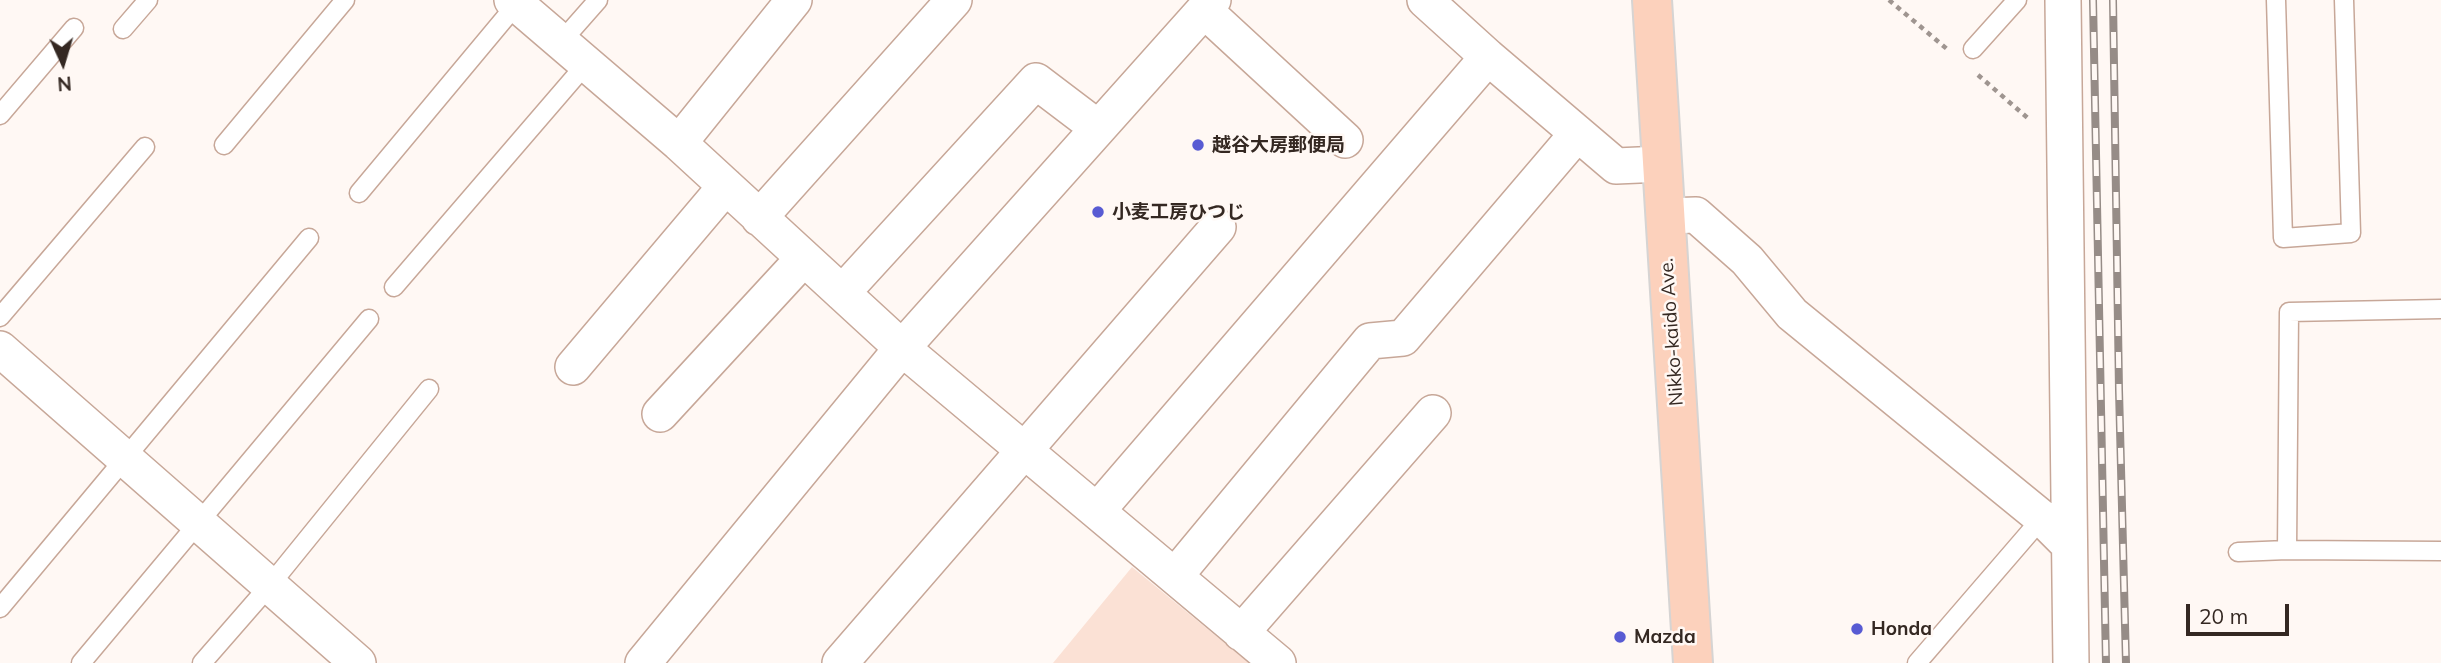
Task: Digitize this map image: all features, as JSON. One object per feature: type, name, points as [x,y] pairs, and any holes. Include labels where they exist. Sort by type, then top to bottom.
[{"type":"main road","name":"Nikko-kaido Ave.","points":[[1652,0],[1693,663]]},
{"type":"street","points":[[679,144],[794,0]]},
{"type":"street","points":[[760,218],[954,0]]},
{"type":"street","points":[[1425,0],[1616,166],[1662,164]]},
{"type":"street","points":[[2063,0],[2071,663]]},
{"type":"street","points":[[516,1],[726,186],[902,348],[1278,663]]},
{"type":"street","points":[[643,663],[902,348],[1209,5],[1345,140]]},
{"type":"street","points":[[1097,511],[1488,57]]},
{"type":"street","points":[[842,293],[1036,81],[1098,128]]},
{"type":"street","points":[[1175,576],[1370,341],[1403,338],[1577,134]]},
{"type":"street","points":[[573,367],[726,186]]},
{"type":"street","points":[[1665,216],[1696,215],[1747,260],[1791,314],[2042,518],[2069,545]]},
{"type":"street","points":[[840,663],[1218,227]]},
{"type":"street","points":[[660,414],[804,258]]},
{"type":"street","points":[[0,349],[358,663]]},
{"type":"street","points":[[1241,633],[1433,413]]},
{"type":"lane","points":[[123,29],[148,0]]},
{"type":"lane","points":[[224,145],[345,0]]},
{"type":"lane","points":[[394,287],[574,53],[598,0]]},
{"type":"lane","points":[[1973,49],[2017,0]]},
{"type":"lane","points":[[2276,0],[2283,238],[2351,233],[2344,0]]},
{"type":"lane","points":[[359,193],[516,1]]},
{"type":"lane","points":[[0,115],[74,28]]},
{"type":"lane","points":[[0,317],[145,147]]},
{"type":"lane","points":[[0,608],[309,238]]},
{"type":"lane","points":[[2287,550],[2289,312],[2441,309]]},
{"type":"lane","points":[[81,663],[369,320]]},
{"type":"lane","points":[[202,663],[270,585],[429,389]]},
{"type":"lane","points":[[1917,663],[2042,518]]},
{"type":"lane","points":[[2238,552],[2441,551]]},
{"type":"shaded area","points":[[1132,567],[1249,663],[1053,663]]},
{"type":"railway","points":[[2093,0],[2106,663]]},
{"type":"railway","points":[[2113,0],[2126,663]]},
{"type":"place","name":"越谷大房郵便局","points":[[1198,145]]},
{"type":"place","name":"小麦工房ひつじ","points":[[1098,212]]},
{"type":"place","name":"Honda","points":[[1857,629]]},
{"type":"place","name":"Mazda","points":[[1620,637]]}]
